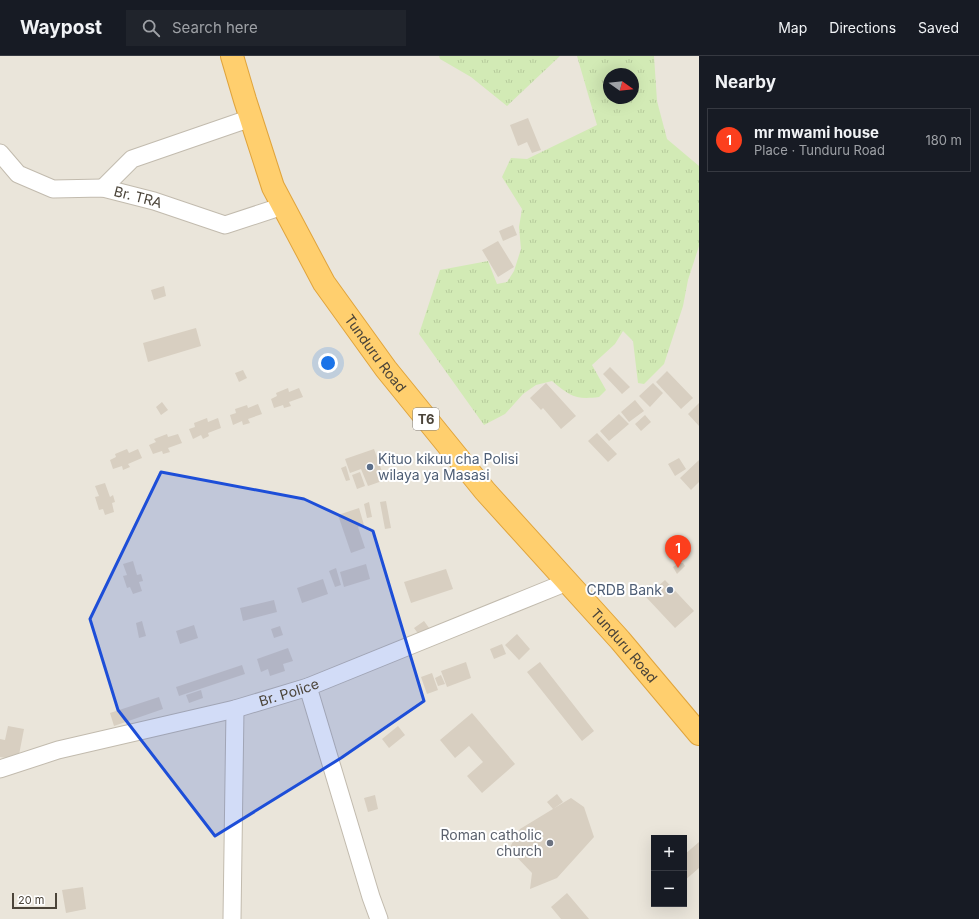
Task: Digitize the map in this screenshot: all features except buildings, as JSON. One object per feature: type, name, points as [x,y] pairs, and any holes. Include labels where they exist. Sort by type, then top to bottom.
[{"type":"highway","name":"Tunduru Road","points":[[232,56],[273,187],[324,283],[386,369],[484,491],[620,640],[699,734]]},
{"type":"street","points":[[103,188],[132,159],[251,118]]},
{"type":"street","name":"Br. TRA","points":[[0,153],[18,174],[53,188],[103,188],[154,200],[225,225],[283,206]]},
{"type":"street","name":"Br. Police","points":[[0,769],[58,750],[235,709],[308,687],[567,582]]},
{"type":"street","points":[[308,687],[371,898],[379,919]]},
{"type":"street","points":[[232,919],[235,709]]},
{"type":"highlighted area","points":[[161,472],[304,499],[373,531],[424,701],[341,758],[215,836],[118,710],[90,619]]},
{"type":"shaded area","points":[[0,56],[699,56],[699,919],[0,919]]},
{"type":"green space","points":[[439,56],[560,56],[507,106],[471,77],[440,59]]},
{"type":"green space","points":[[577,56],[654,56],[657,101],[667,139],[699,166],[699,246],[688,280],[683,306],[664,364],[644,384],[638,383],[633,341],[623,331],[615,344],[592,365],[606,390],[599,397],[584,398],[573,396],[552,381],[536,385],[523,394],[505,414],[484,425],[419,334],[440,270],[488,261],[497,284],[507,282],[514,271],[521,249],[519,227],[522,209],[502,177],[511,158],[527,159],[597,125]]},
{"type":"place","name":"Kituo kikuu cha Polisi wilaya ya Masasi","points":[[370,467]]},
{"type":"place","name":"mr mwami house","points":[[678,568]]},
{"type":"place","name":"CRDB Bank","points":[[670,590]]},
{"type":"place","name":"Roman catholic church","points":[[550,843]]}]
